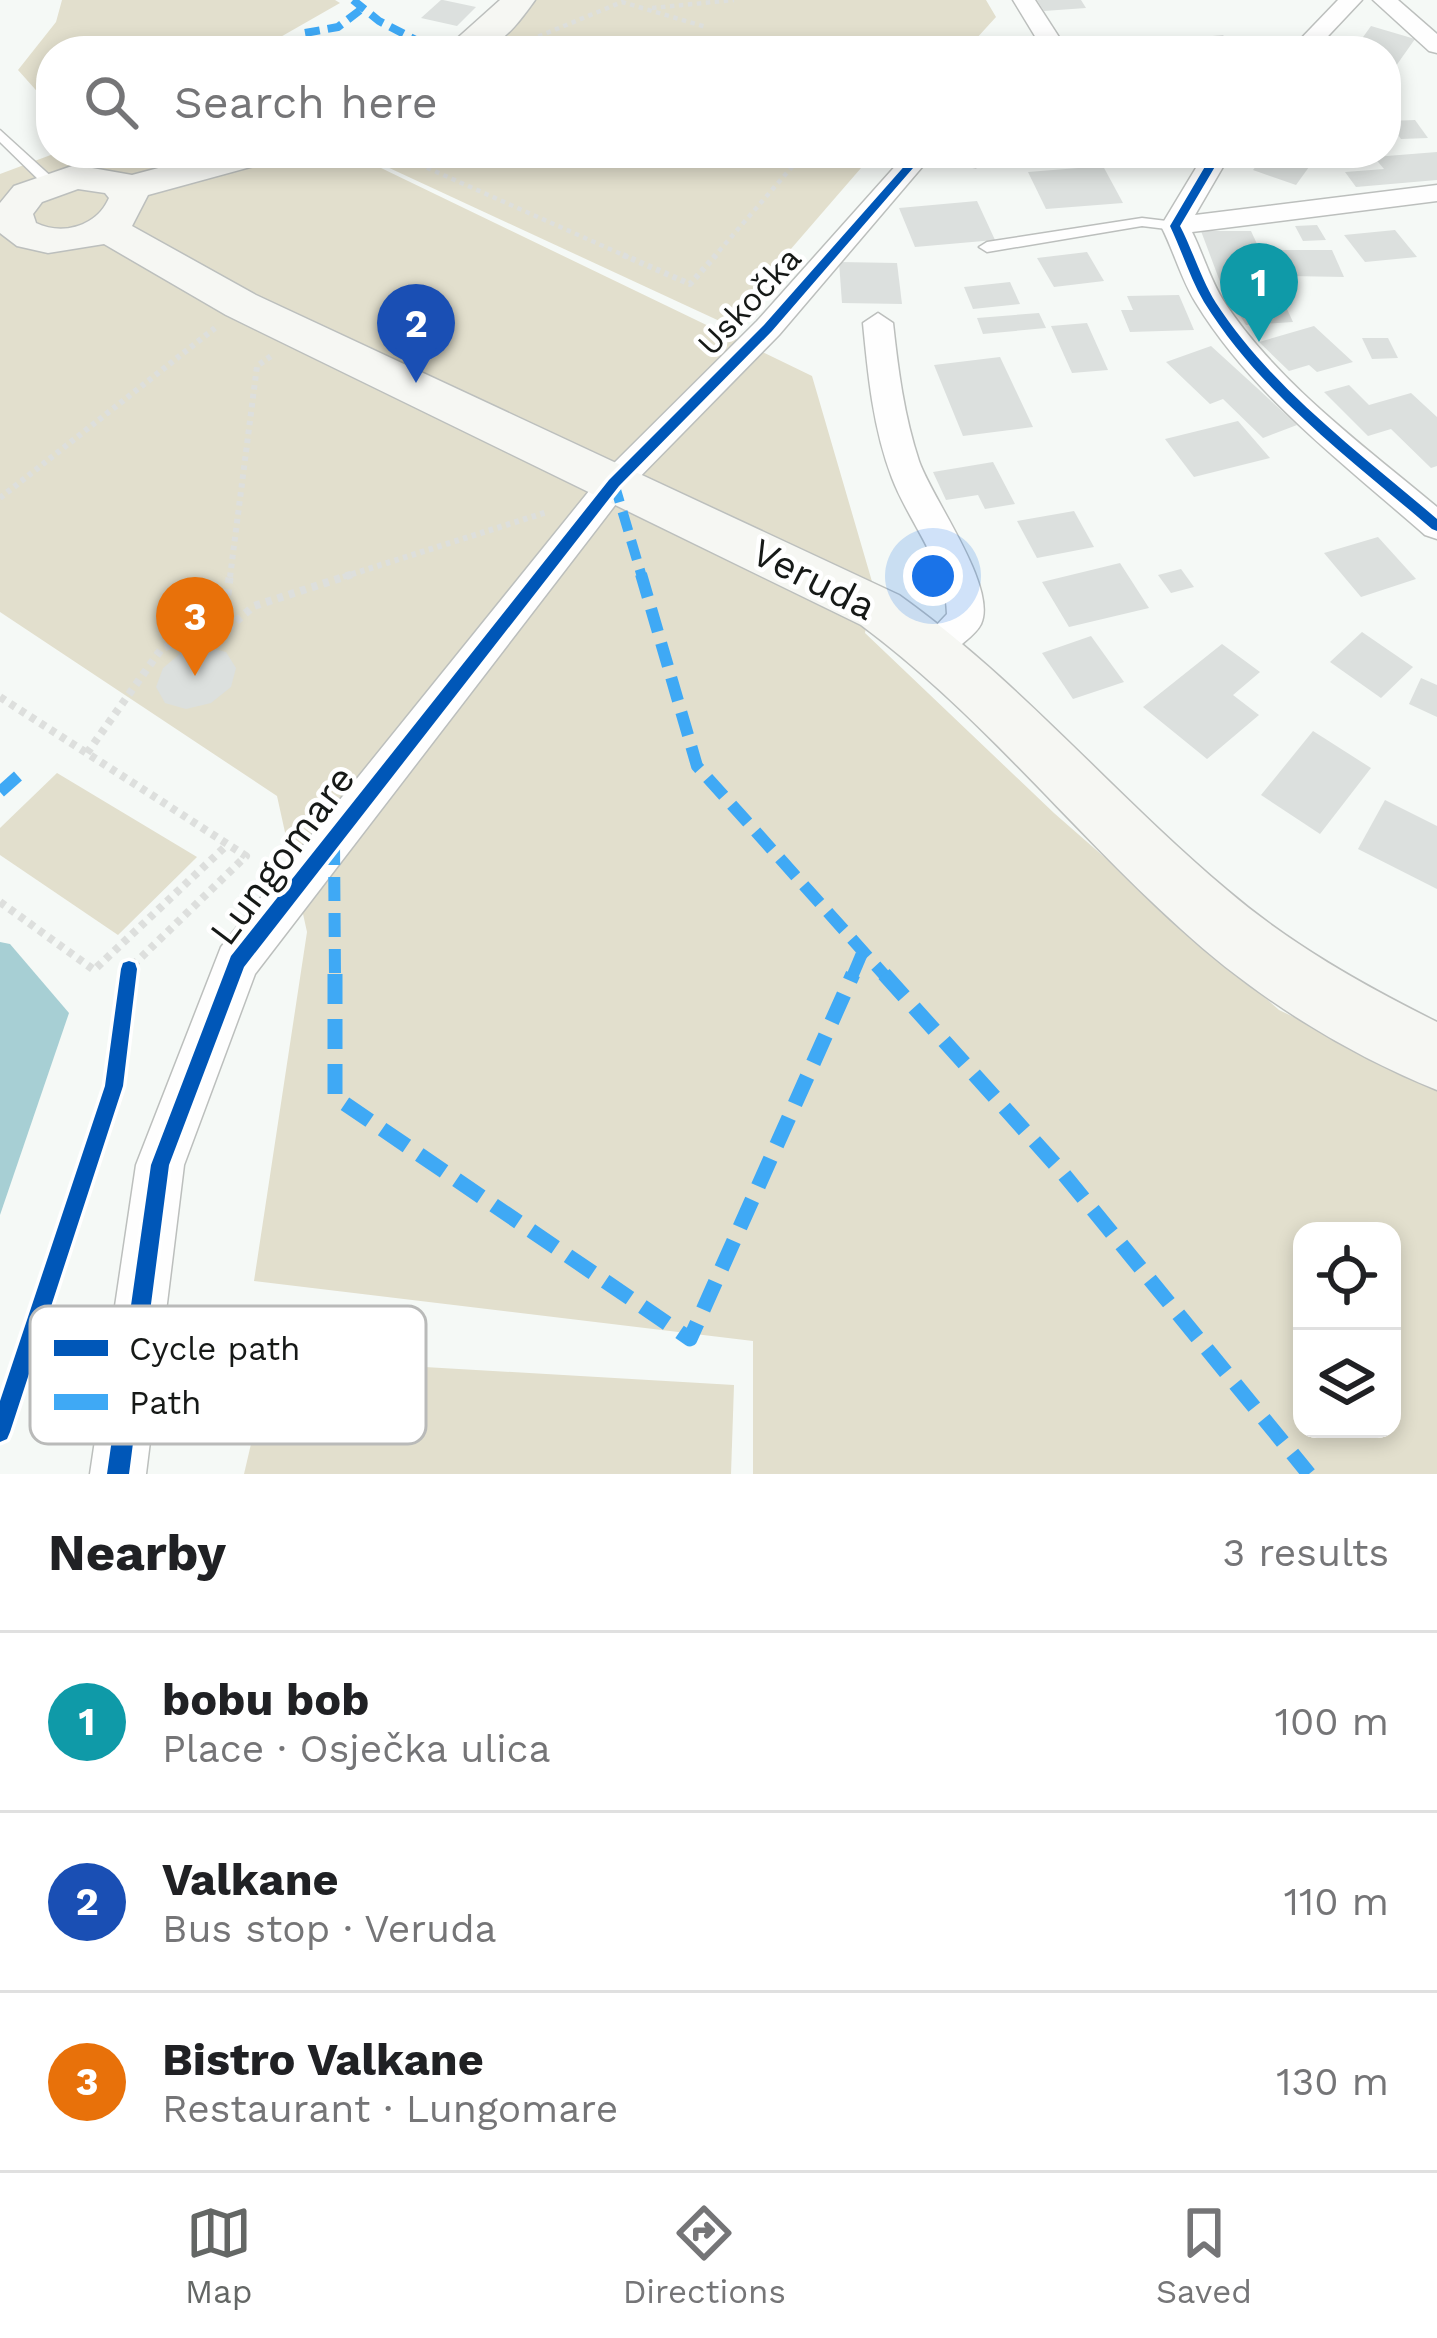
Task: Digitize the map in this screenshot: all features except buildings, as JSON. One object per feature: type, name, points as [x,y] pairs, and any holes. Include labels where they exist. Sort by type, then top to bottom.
[{"type":"main road","points":[[482,36],[518,0]]},
{"type":"main road","points":[[126,190],[128,206],[105,228],[53,241],[27,236],[7,225],[18,204],[50,183],[91,176],[126,190],[205,168]]},
{"type":"main road","name":"Veruda","points":[[105,228],[241,305],[610,488],[820,577],[935,647],[1206,912],[1333,1006],[1437,1057]]},
{"type":"street","points":[[1024,0],[1047,36]]},
{"type":"street","points":[[1316,36],[1351,0]]},
{"type":"street","points":[[1384,0],[1437,46]]},
{"type":"street","name":"Uskočka","points":[[610,488],[768,328],[908,168]]},
{"type":"street","points":[[1174,226],[1209,168]]},
{"type":"street","points":[[1174,226],[1437,193]]},
{"type":"street","points":[[1174,226],[1208,298],[1232,333],[1309,413],[1437,526]]},
{"type":"street","points":[[878,323],[885,389],[909,480],[967,596],[965,619],[935,647]]},
{"type":"street","name":"Lungomare","points":[[141,1306],[160,1166],[237,962],[610,488]]},
{"type":"street","name":"Lungomare","points":[[118,1474],[122,1444]]},
{"type":"lane","points":[[0,134],[50,183]]},
{"type":"lane","points":[[987,247],[1142,222],[1174,226]]},
{"type":"path","points":[[646,9],[734,0]]},
{"type":"path","points":[[537,36],[622,2],[706,26]]},
{"type":"path","points":[[428,168],[689,284],[791,168]]},
{"type":"path","points":[[0,498],[241,305]]},
{"type":"path","points":[[223,633],[257,366]]},
{"type":"path","points":[[87,753],[162,648],[189,640],[206,647],[254,606],[610,488]]},
{"type":"path","points":[[0,697],[246,856],[129,969],[126,992]]},
{"type":"path","points":[[0,902],[94,970],[228,844]]},
{"type":"shaded area","points":[[62,0],[340,3],[282,36],[45,36],[56,22]]},
{"type":"shaded area","points":[[530,0],[986,0],[996,17],[979,36],[499,36]]},
{"type":"shaded area","points":[[36,47],[36,90],[18,70]]},
{"type":"shaded area","points":[[36,160],[36,168],[381,168],[812,376],[873,585],[865,633],[1054,813],[1279,1010],[1437,1085],[1437,1474],[753,1474],[753,1341],[254,1281],[307,932],[277,796],[0,612],[0,174]]},
{"type":"shaded area","points":[[389,168],[861,168],[726,324]]},
{"type":"shaded area","points":[[57,773],[197,857],[118,935],[0,855],[0,828]]},
{"type":"shaded area","points":[[426,1367],[734,1385],[731,1474],[244,1474],[251,1444],[426,1444]]},
{"type":"water","points":[[0,942],[10,944],[69,1013],[0,1215]]},
{"type":"marked path","points":[[353,0],[408,36]]},
{"type":"marked path","points":[[305,33],[338,27],[363,8]]},
{"type":"marked path","points":[[614,483],[697,766],[1062,1172],[1309,1474]]},
{"type":"marked path","points":[[0,792],[26,769]]},
{"type":"marked path","points":[[334,841],[335,1097],[690,1339],[863,951]]},
{"type":"cycle path","points":[[141,1306],[160,1165],[237,962],[614,483],[768,328],[908,168]]},
{"type":"cycle path","points":[[1209,168],[1175,226],[1210,302],[1286,394],[1437,526]]},
{"type":"cycle path","points":[[42,1306],[114,1086],[129,969]]},
{"type":"cycle path","points":[[0,1432],[30,1341]]},
{"type":"cycle path","points":[[118,1474],[122,1444]]},
{"type":"place","name":"bobu bob","points":[[1259,342]]},
{"type":"place","name":"Valkane","points":[[416,383]]},
{"type":"place","name":"Bistro Valkane","points":[[195,676]]}]
